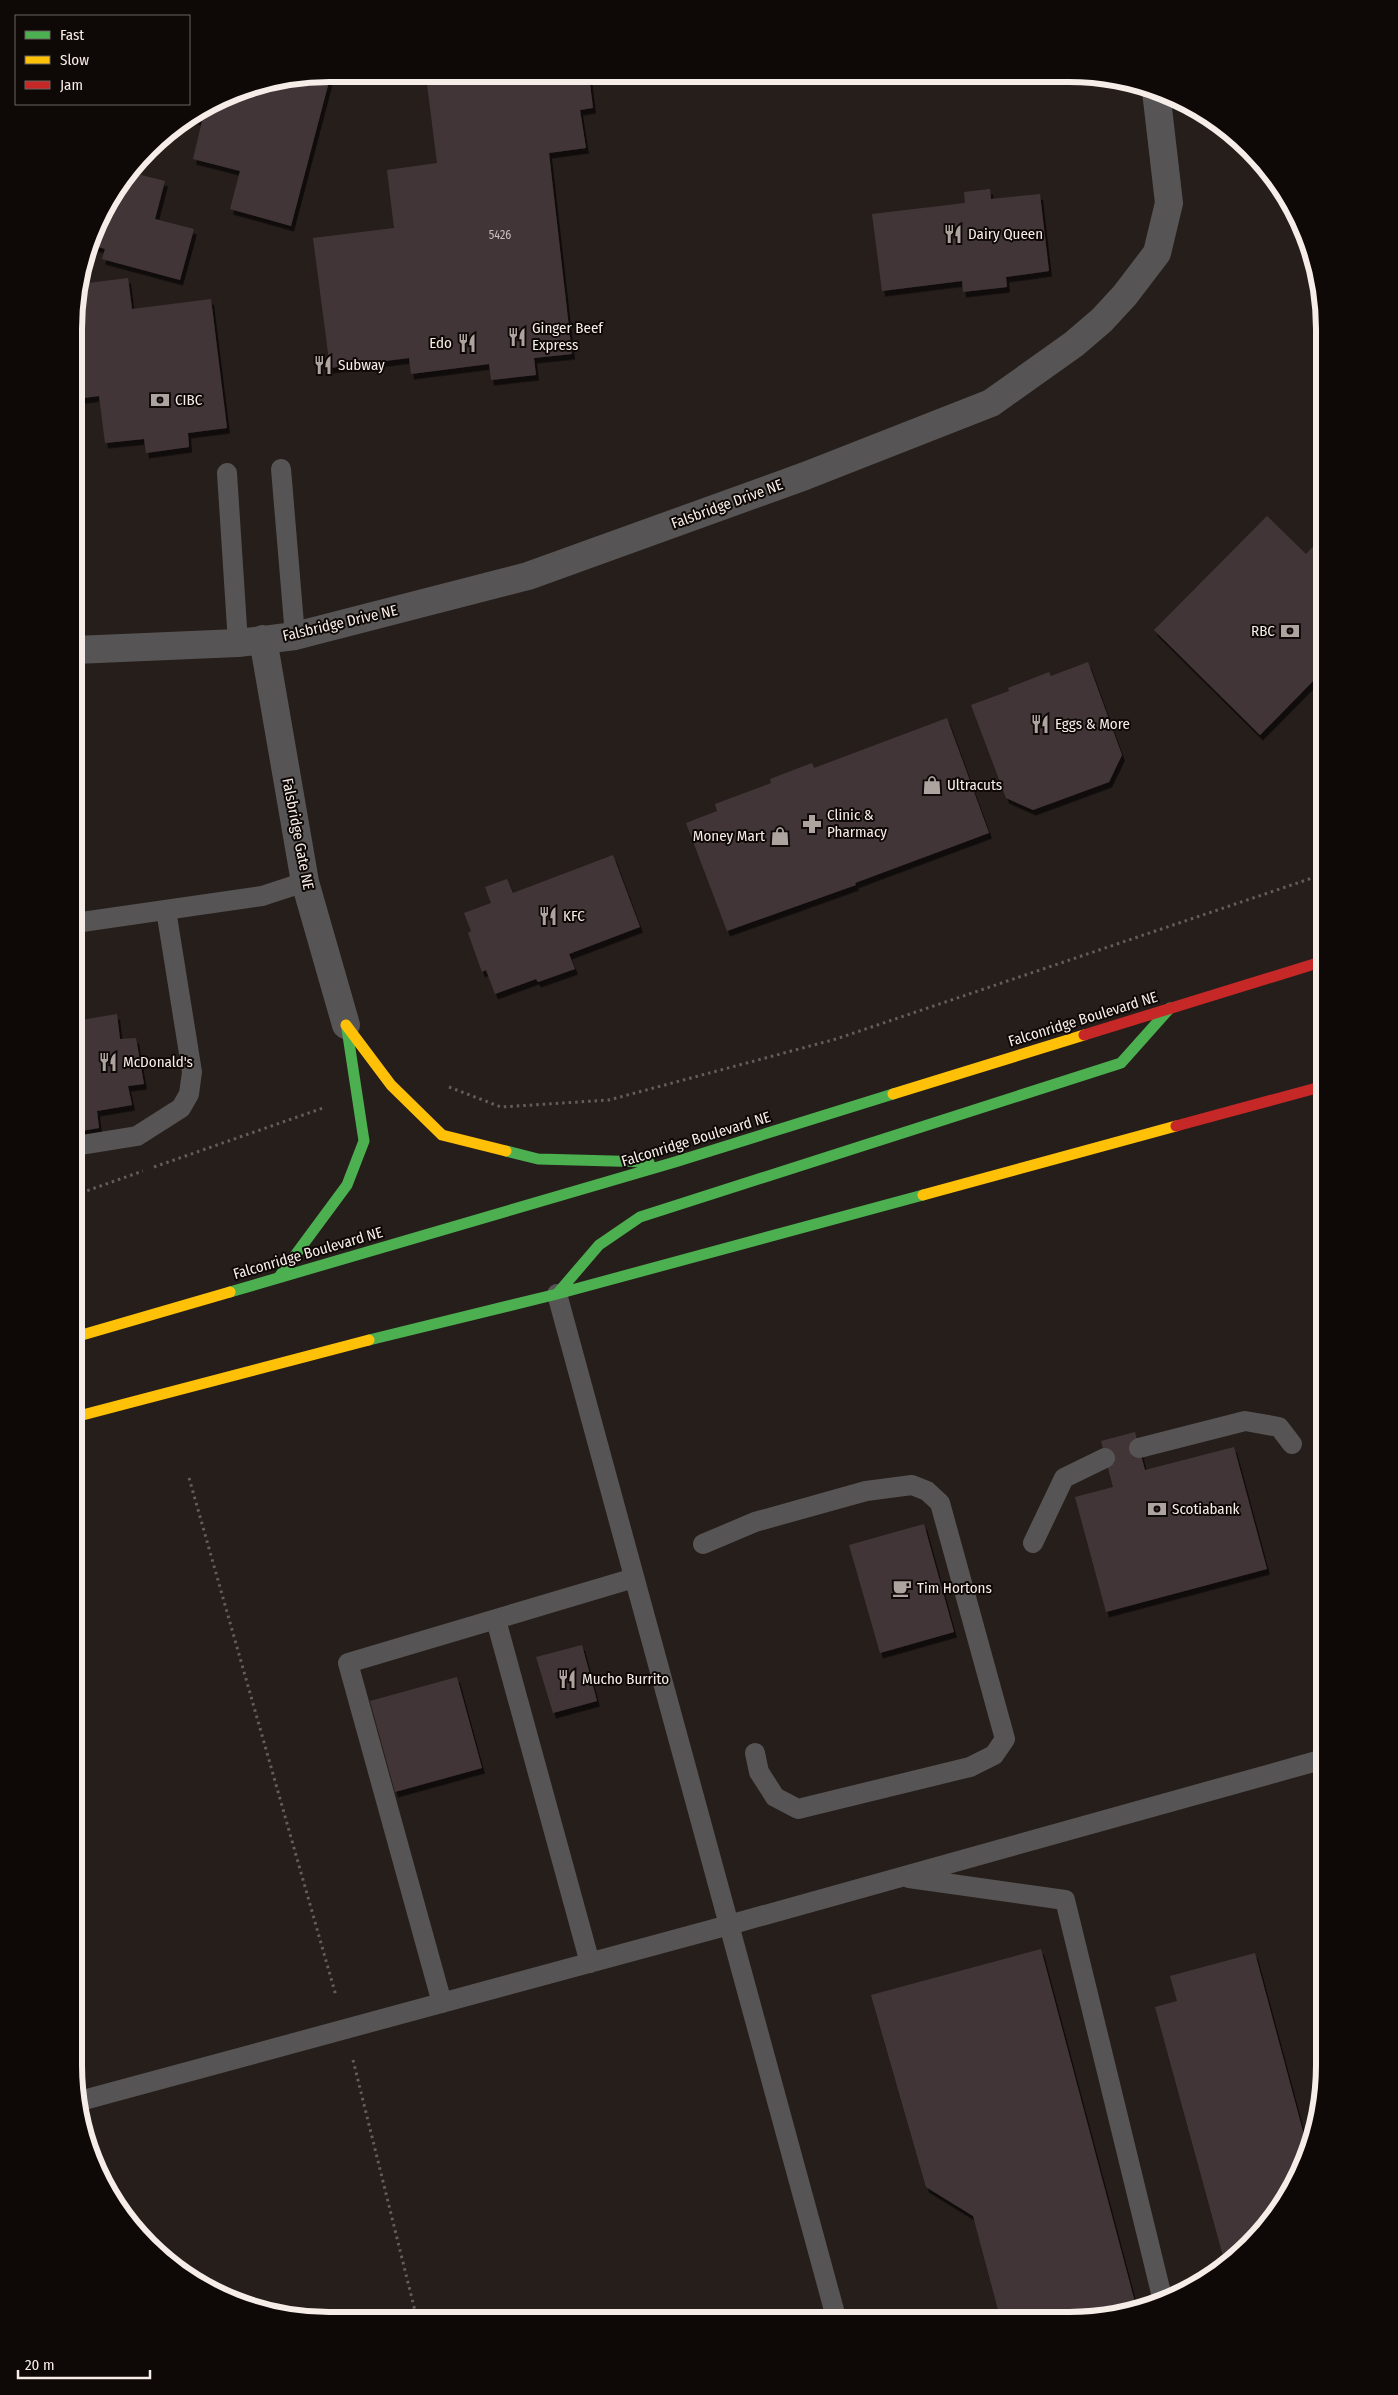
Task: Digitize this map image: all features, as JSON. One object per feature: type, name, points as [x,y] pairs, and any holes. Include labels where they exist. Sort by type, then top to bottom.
[{"type":"main road","name":"Falconridge Boulevard NE","points":[[82,1335],[675,1162],[1316,963]]},
{"type":"main road","points":[[557,1294],[599,1245],[640,1217],[1121,1063],[1170,1008]]},
{"type":"main road","points":[[346,1025],[390,1085],[442,1135],[538,1159],[675,1162]]},
{"type":"main road","points":[[278,1277],[348,1185],[364,1141],[346,1025]]},
{"type":"main road","points":[[82,1415],[411,1329],[557,1294],[1316,1088]]},
{"type":"street","name":"Falsbridge Drive NE","points":[[82,650],[250,641],[294,636],[528,576],[805,476],[991,403],[1074,344],[1102,320],[1125,295],[1157,253],[1169,203],[1157,99]]},
{"type":"street","name":"Falsbridge Gate NE","points":[[250,641],[305,882],[346,1025]]},
{"type":"lane","points":[[281,469],[294,636]]},
{"type":"lane","points":[[227,473],[250,641]]},
{"type":"lane","points":[[82,922],[262,896],[305,882]]},
{"type":"lane","points":[[82,1145],[137,1136],[181,1108],[189,1094],[192,1072],[166,910]]},
{"type":"lane","points":[[557,1294],[835,2312]]},
{"type":"lane","points":[[1139,1448],[1245,1420],[1279,1427],[1292,1444]]},
{"type":"lane","points":[[1033,1544],[1064,1478],[1105,1458]]},
{"type":"lane","points":[[703,1544],[755,1522],[866,1491],[912,1484],[927,1491],[940,1503],[1005,1739],[994,1755],[970,1767],[798,1809],[774,1797],[760,1772],[755,1754]]},
{"type":"lane","points":[[442,2003],[348,1663],[634,1578]]},
{"type":"lane","points":[[496,1620],[590,1963]]},
{"type":"lane","points":[[85,2100],[729,1925],[1316,1761]]},
{"type":"lane","points":[[902,1877],[1065,1900],[1161,2295]]},
{"type":"path","points":[[445,1086],[501,1107],[609,1100],[836,1039],[1316,877]]},
{"type":"path","points":[[82,1193],[328,1106]]},
{"type":"path","points":[[188,1478],[345,2029],[415,2312]]},
{"type":"building","points":[[329,82],[291,226],[230,209],[240,171],[193,159],[202,121],[199,120],[220,108],[265,91],[281,87]]},
{"type":"building","points":[[443,82],[590,82],[593,108],[580,110],[586,148],[549,153],[572,354],[534,358],[536,375],[491,380],[489,364],[411,374],[409,358],[330,368],[313,238],[394,228],[387,170],[437,163],[427,84]]},
{"type":"building","points":[[137,174],[165,181],[155,219],[194,229],[180,280],[102,259],[105,249],[97,247],[101,235],[124,192]]},
{"type":"building","points":[[990,189],[991,199],[1040,194],[1049,271],[1006,277],[1007,287],[963,292],[962,281],[882,291],[872,214],[965,203],[964,192]]},
{"type":"building","points":[[128,278],[132,309],[211,299],[227,428],[188,433],[189,447],[146,453],[144,439],[105,443],[99,396],[82,398],[82,329],[87,283]]},
{"type":"building","points":[[1267,516],[1306,554],[1316,543],[1316,678],[1260,735],[1154,630]]},
{"type":"building","points":[[1088,662],[1122,755],[1109,782],[1033,810],[1006,798],[971,705],[1009,691],[1008,688],[1049,672],[1051,676]]},
{"type":"building","points":[[947,718],[989,833],[855,883],[856,885],[727,931],[686,823],[717,811],[715,804],[771,783],[770,779],[812,763],[814,768]]},
{"type":"building","points":[[613,855],[640,927],[569,954],[575,969],[538,982],[536,979],[495,994],[486,970],[482,972],[468,933],[471,931],[464,913],[491,903],[485,887],[507,879],[513,893]]},
{"type":"building","name":"McDonald's","points":[[117,1014],[120,1039],[136,1038],[144,1084],[128,1086],[132,1105],[97,1111],[99,1128],[82,1131],[82,1020]]},
{"type":"building","points":[[1135,1432],[1145,1470],[1234,1447],[1267,1569],[1106,1612],[1075,1497],[1113,1487],[1101,1441]]},
{"type":"building","name":"Tim Hortons","points":[[924,1524],[954,1632],[880,1653],[849,1545]]},
{"type":"building","name":"Mucho Burrito","points":[[582,1645],[597,1701],[553,1713],[536,1657]]},
{"type":"building","points":[[457,1677],[482,1768],[395,1792],[370,1701]]},
{"type":"building","points":[[1041,1949],[1135,2303],[1117,2308],[1085,2312],[999,2312],[973,2216],[926,2187],[871,1995]]},
{"type":"building","points":[[1255,1953],[1305,2137],[1297,2160],[1274,2203],[1243,2240],[1224,2258],[1155,2007],[1177,2001],[1170,1976]]},
{"type":"traffic: fast","points":[[557,1294],[599,1245],[640,1217],[1121,1063],[1170,1008]]},
{"type":"traffic: fast","points":[[279,1277],[347,1185],[364,1141],[347,1029]]},
{"type":"traffic: fast","points":[[230,1292],[675,1162],[893,1094]]},
{"type":"traffic: fast","points":[[506,1151],[538,1159],[649,1162]]},
{"type":"traffic: fast","points":[[369,1340],[557,1294],[923,1195]]},
{"type":"traffic: slow","points":[[346,1025],[391,1085],[442,1135],[506,1151]]},
{"type":"traffic: slow","points":[[893,1094],[1084,1035]]},
{"type":"traffic: slow","points":[[923,1195],[1176,1126]]},
{"type":"traffic: slow","points":[[82,1335],[230,1292]]},
{"type":"traffic: slow","points":[[82,1415],[369,1340]]},
{"type":"traffic: jam","points":[[1084,1035],[1316,963]]},
{"type":"traffic: jam","points":[[1176,1126],[1316,1088]]},
{"type":"place","name":"Dairy Queen","points":[[953,234]]},
{"type":"place","name":"Ginger Beef Express","points":[[517,337]]},
{"type":"place","name":"Edo","points":[[467,343]]},
{"type":"place","name":"Subway","points":[[323,365]]},
{"type":"place","name":"CIBC","points":[[160,400]]},
{"type":"place","name":"RBC","points":[[1290,631]]},
{"type":"place","name":"Eggs & More","points":[[1040,724]]},
{"type":"place","name":"Ultracuts","points":[[932,785]]},
{"type":"place","name":"Clinic & Pharmacy","points":[[812,824]]},
{"type":"place","name":"Money Mart","points":[[780,836]]},
{"type":"place","name":"KFC","points":[[548,916]]},
{"type":"place","name":"McDonald's","points":[[108,1062]]},
{"type":"place","name":"Scotiabank","points":[[1157,1509]]},
{"type":"place","name":"Tim Hortons","points":[[902,1588]]},
{"type":"place","name":"Mucho Burrito","points":[[567,1679]]}]
